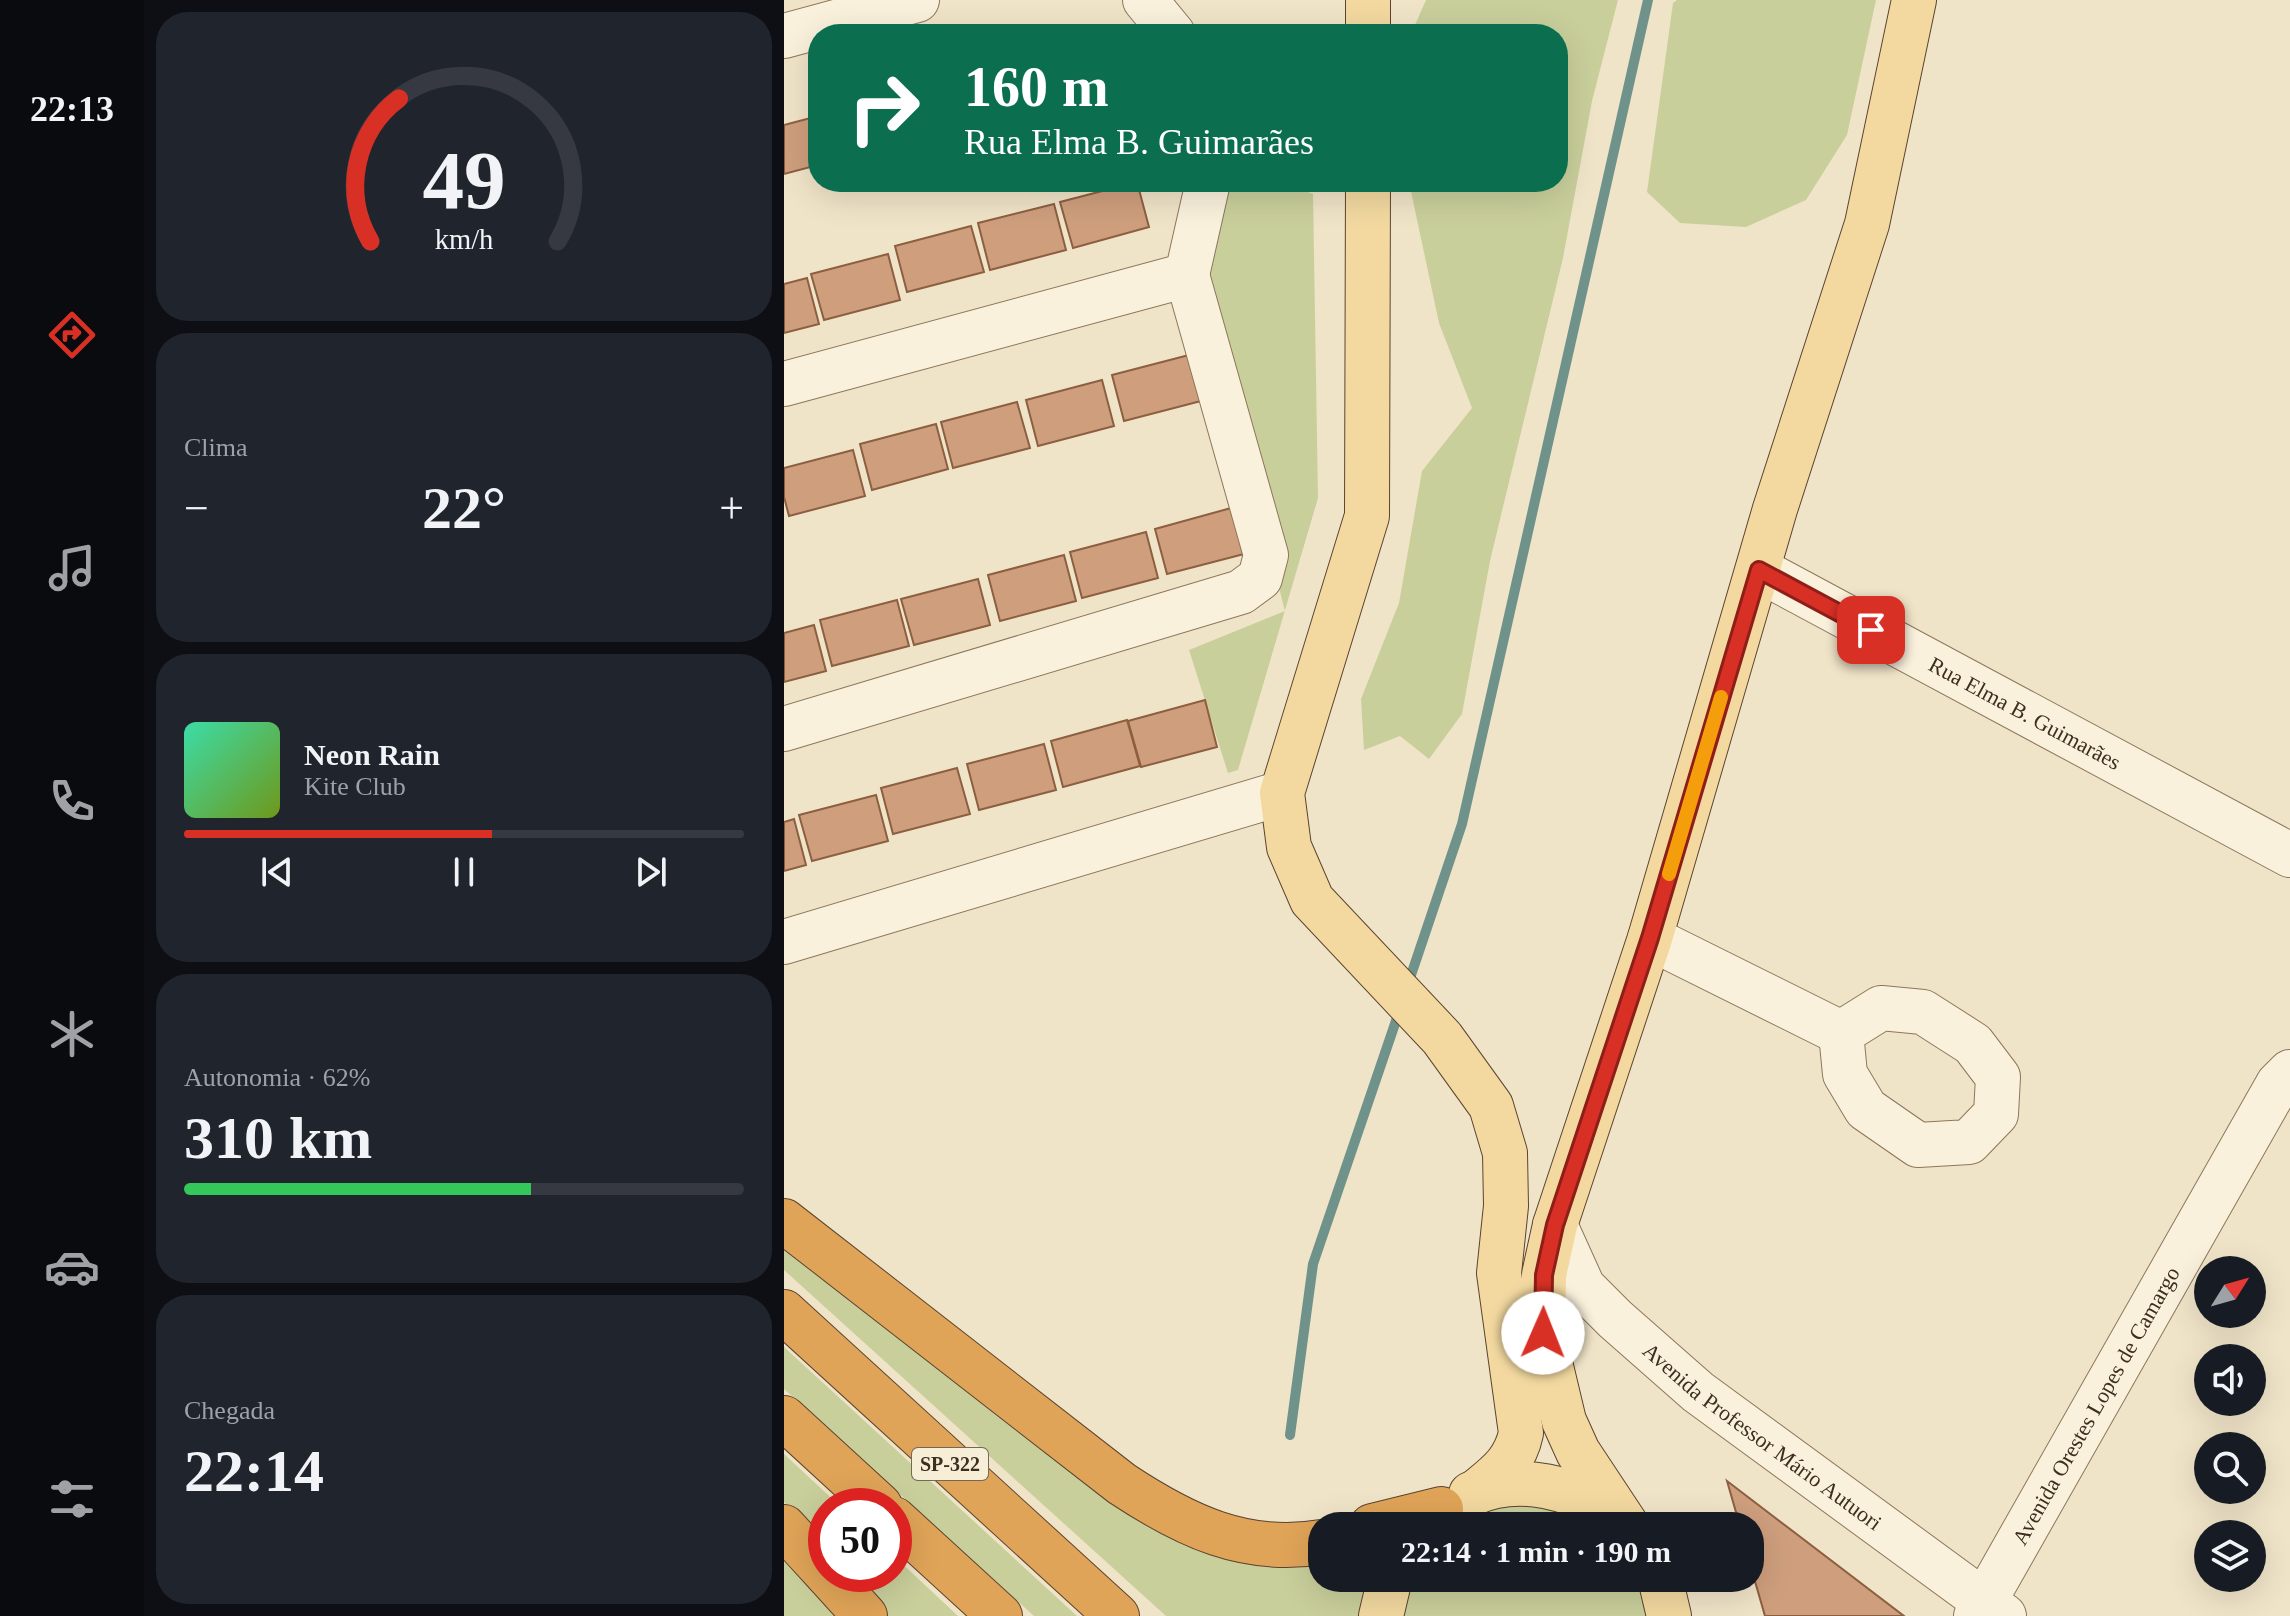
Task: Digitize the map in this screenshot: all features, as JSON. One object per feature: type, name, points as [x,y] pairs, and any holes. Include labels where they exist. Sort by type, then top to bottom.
[{"type":"highway","points":[[784,1221],[1122,1484],[1173,1518],[1209,1534],[1255,1544],[1295,1547],[1308,1545]]},
{"type":"highway","name":"SP-322","points":[[784,1312],[1117,1616]]},
{"type":"highway","points":[[784,1418],[860,1488]]},
{"type":"highway","points":[[784,1527],[808,1554]]},
{"type":"highway","points":[[912,1535],[1000,1616]]},
{"type":"highway","points":[[843,1592],[865,1616]]},
{"type":"main road","points":[[1368,0],[1368,24]]},
{"type":"main road","points":[[1618,1512],[1578,1452],[1554,1390],[1543,1333],[1544,1275],[1555,1225],[1650,938],[1759,570],[1867,224],[1914,0]]},
{"type":"main road","points":[[1368,192],[1367,516],[1282,793],[1289,847],[1312,900],[1442,1038],[1491,1106],[1505,1153],[1506,1206],[1499,1273],[1504,1336],[1520,1412],[1521,1433],[1517,1451],[1506,1467],[1447,1509]]},
{"type":"main road","points":[[1447,1509],[1514,1483],[1553,1486],[1590,1499],[1609,1512]]},
{"type":"main road","points":[[1381,1616],[1387,1592]]},
{"type":"main road","points":[[1663,1592],[1669,1616]]},
{"type":"street","points":[[828,24],[917,0]]},
{"type":"street","points":[[1145,0],[1165,24]]},
{"type":"street","points":[[784,36],[808,30]]},
{"type":"street","points":[[784,729],[1241,592],[1260,578],[1266,555],[1187,275],[1206,192]]},
{"type":"street","points":[[784,384],[1187,275]]},
{"type":"street","name":"Rua Elma B. Guimarães","points":[[1759,570],[2290,855]]},
{"type":"street","points":[[784,942],[1282,793]]},
{"type":"street","points":[[1650,938],[1841,1033]]},
{"type":"street","name":"Avenida Orestes Lopes de Camargo","points":[[1988,1611],[2278,1084],[2290,1072]]},
{"type":"street","name":"Avenida Professor Mário Autuori","points":[[1555,1225],[1583,1287],[1615,1319],[1698,1392],[1988,1611]]},
{"type":"green space","points":[[1426,0],[1618,0],[1592,101],[1563,258],[1490,561],[1462,714],[1429,759],[1400,736],[1364,750],[1361,699],[1399,603],[1422,471],[1472,408],[1439,323],[1411,192],[1568,192],[1568,24],[1415,24]]},
{"type":"green space","points":[[1677,0],[1876,0],[1847,135],[1806,200],[1746,227],[1680,223],[1647,192],[1673,3]]},
{"type":"green space","points":[[1212,192],[1313,194],[1318,498],[1285,611],[1195,266]]},
{"type":"green space","points":[[1285,611],[1238,770],[1228,773],[1189,650]]},
{"type":"green space","points":[[784,1241],[1142,1522],[1181,1543],[1226,1558],[1308,1562],[1308,1592],[1370,1592],[1364,1616],[1166,1616],[784,1270]]},
{"type":"green space","points":[[784,1347],[1077,1616],[1034,1616],[912,1505],[912,1488],[893,1488],[784,1389]]},
{"type":"green space","points":[[784,1454],[821,1488],[808,1488],[808,1528],[784,1502]]},
{"type":"green space","points":[[1537,1500],[1567,1512],[1477,1512],[1493,1504]]},
{"type":"green space","points":[[784,1552],[808,1578],[808,1592],[820,1592],[842,1616],[784,1616]]},
{"type":"green space","points":[[912,1573],[958,1616],[888,1616],[866,1592],[912,1592]]},
{"type":"green space","points":[[1407,1592],[1648,1592],[1654,1616],[1401,1616]]},
{"type":"building","points":[[808,119],[808,168],[784,174],[784,125]]},
{"type":"building","points":[[1098,192],[1140,192],[1149,227],[1073,248],[1060,202]]},
{"type":"building","points":[[1054,204],[1066,250],[990,270],[978,223]]},
{"type":"building","points":[[971,226],[984,272],[907,292],[895,246]]},
{"type":"building","points":[[888,254],[900,300],[824,320],[811,274]]},
{"type":"building","points":[[807,278],[819,324],[784,333],[784,284]]},
{"type":"building","points":[[1189,355],[1201,401],[1124,421],[1112,375]]},
{"type":"building","points":[[1102,380],[1114,426],[1038,446],[1026,400]]},
{"type":"building","points":[[1017,402],[1030,448],[953,468],[941,422]]},
{"type":"building","points":[[936,424],[948,469],[872,490],[860,444]]},
{"type":"building","points":[[853,450],[865,496],[789,516],[784,497],[784,468]]},
{"type":"building","points":[[1231,508],[1244,554],[1167,574],[1155,529]]},
{"type":"building","points":[[1146,532],[1158,578],[1082,598],[1070,552]]},
{"type":"building","points":[[1064,555],[1076,601],[1000,621],[988,575]]},
{"type":"building","points":[[978,579],[990,625],[914,645],[901,599]]},
{"type":"building","points":[[897,600],[909,646],[832,666],[820,620]]},
{"type":"building","points":[[814,625],[826,671],[784,682],[784,633]]},
{"type":"building","points":[[1205,700],[1217,747],[1141,767],[1128,721]]},
{"type":"building","points":[[1127,720],[1140,766],[1063,787],[1051,741]]},
{"type":"building","points":[[1044,744],[1056,790],[979,810],[967,764]]},
{"type":"building","points":[[957,768],[970,814],[893,834],[881,788]]},
{"type":"building","points":[[876,795],[888,841],[812,861],[799,815]]},
{"type":"building","points":[[794,819],[806,865],[784,871],[784,822]]},
{"type":"building","points":[[1727,1481],[1904,1616],[1765,1616],[1758,1592],[1764,1592],[1764,1512],[1736,1512]]},
{"type":"waterway","points":[[1407,987],[1462,824],[1648,0]]},
{"type":"waterway","points":[[1290,1435],[1313,1264],[1400,1009]]},
{"type":"slow traffic","points":[[1669,874],[1721,697]]},
{"type":"route","points":[[1543,1333],[1544,1275],[1555,1225],[1650,938],[1759,570],[1871,630]]}]
